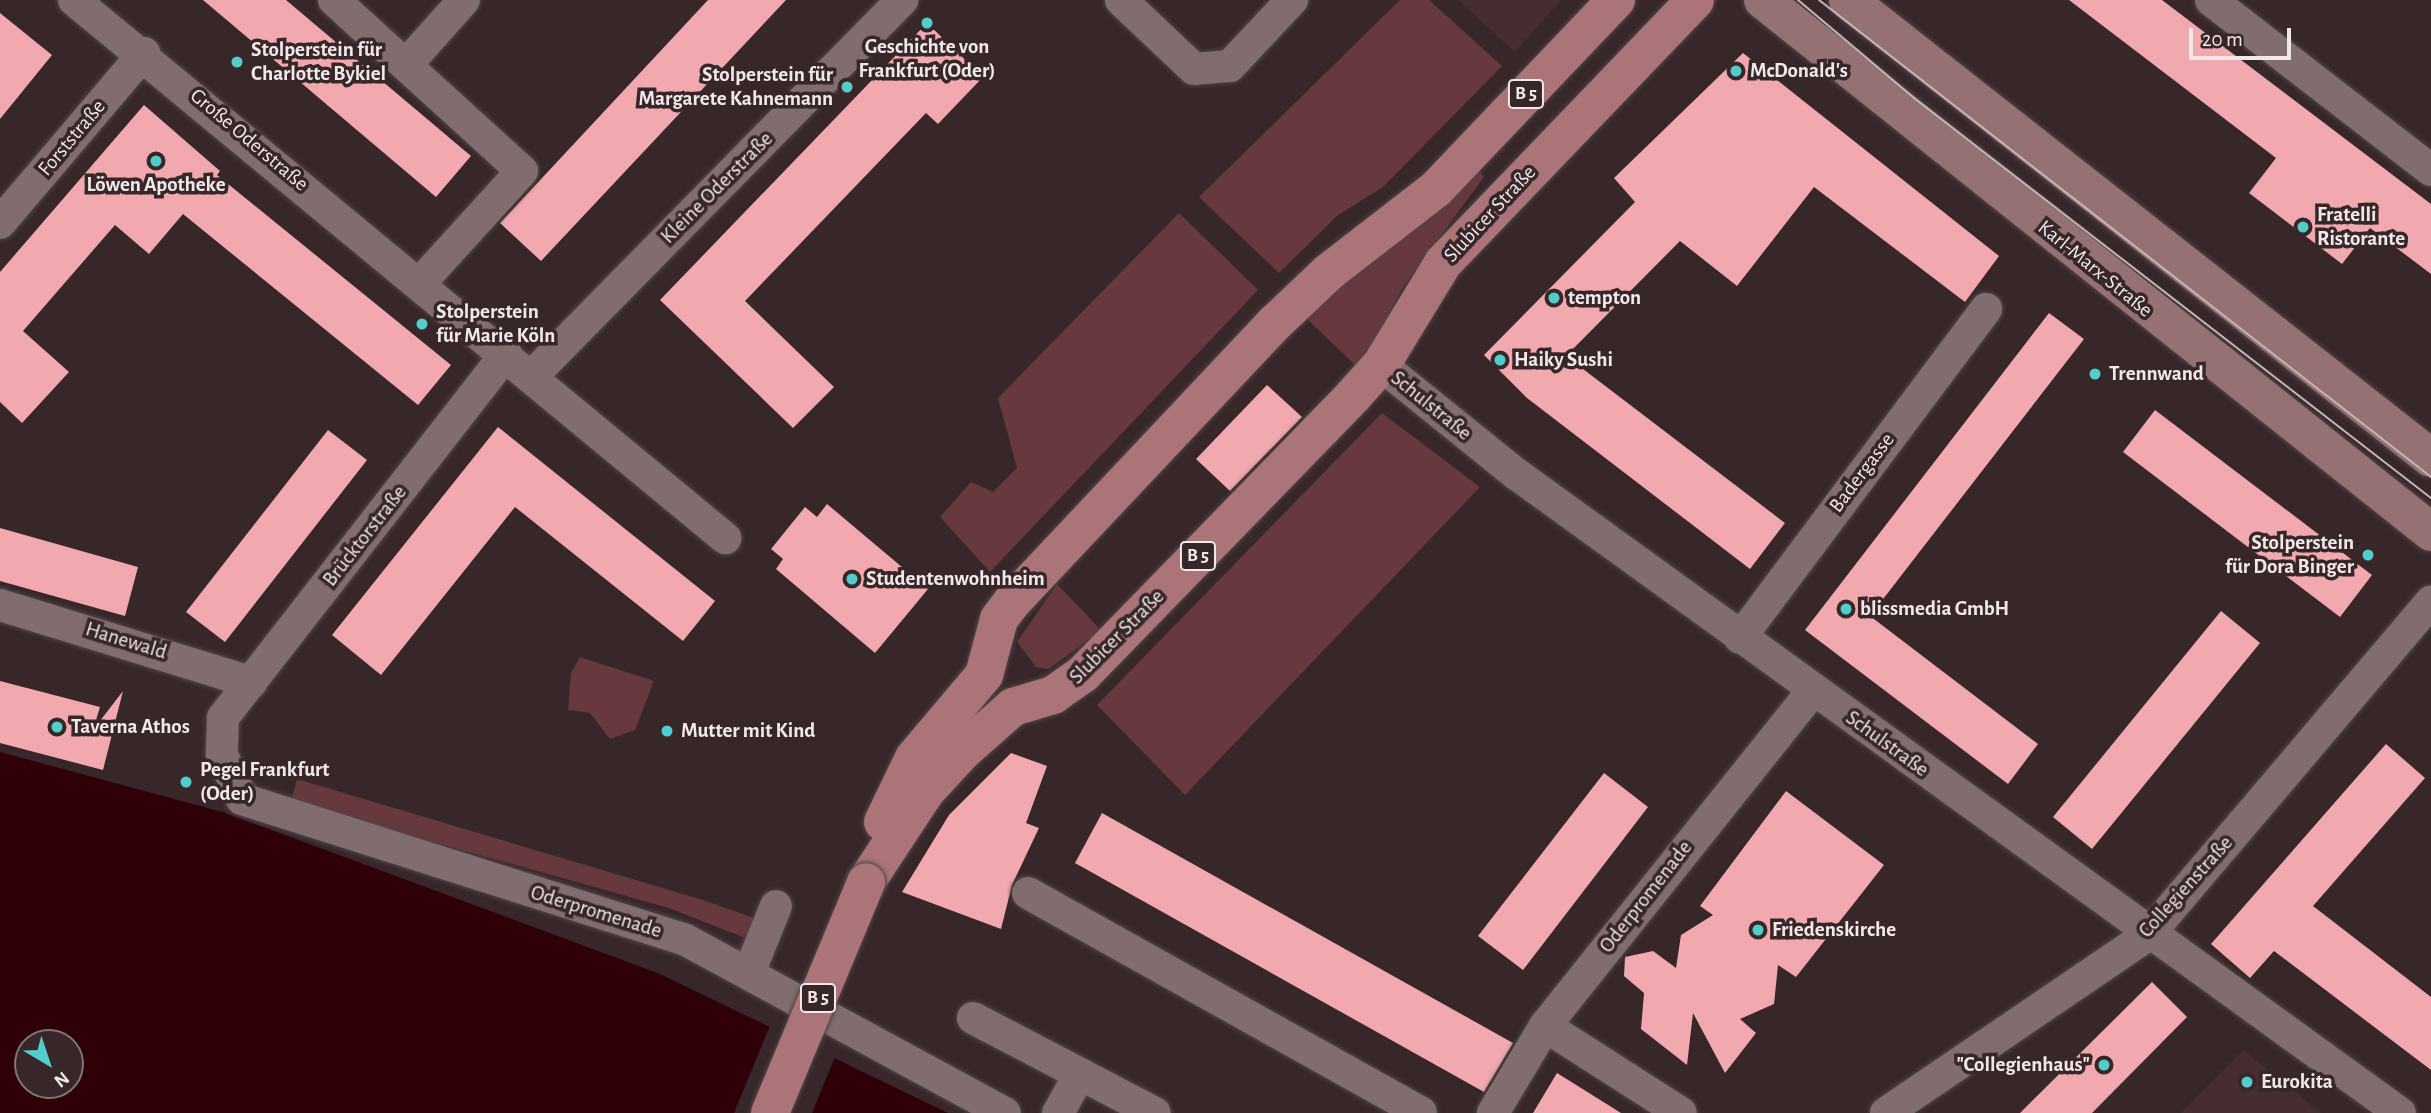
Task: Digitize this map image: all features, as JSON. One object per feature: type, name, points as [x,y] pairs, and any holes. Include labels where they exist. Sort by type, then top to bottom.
[{"type":"main road","name":"B 5","points":[[770,1113],[866,882],[880,829],[914,758],[974,690],[991,654],[999,619],[1011,603],[1276,322],[1329,271],[1436,189],[1616,0]]},
{"type":"main road","name":"Slubicer Straße","points":[[866,882],[926,791],[962,752],[1005,713],[1083,674],[1381,365],[1443,263],[1695,0]]},
{"type":"main road","points":[[991,654],[1000,678],[1033,700]]},
{"type":"street","name":"Große Oderstraße","points":[[74,0],[144,54],[725,538]]},
{"type":"street","points":[[334,0],[522,171],[420,283]]},
{"type":"street","points":[[406,65],[464,0]]},
{"type":"street","name":"Kleine Oderstraße","points":[[532,376],[902,0]]},
{"type":"street","points":[[1121,0],[1194,69],[1230,66],[1292,0]]},
{"type":"street","name":"Karl-Marx-Straße","points":[[1763,0],[2431,532]]},
{"type":"street","points":[[1848,0],[2431,458]]},
{"type":"street","points":[[2211,0],[2431,170]]},
{"type":"street","name":"Forststraße","points":[[0,223],[144,54]]},
{"type":"street","name":"Badergasse","points":[[1740,638],[1986,309]]},
{"type":"street","name":"Brücktorstraße","points":[[223,718],[506,354]]},
{"type":"street","name":"Schulstraße","points":[[1381,365],[1515,473],[2400,1113]]},
{"type":"street","name":"Collegienstraße","points":[[1886,1113],[2149,934],[2431,601]]},
{"type":"street","name":"Hanewald","points":[[0,605],[251,682]]},
{"type":"street","name":"Oderpromenade","points":[[1493,1113],[1545,1026],[1812,690]]},
{"type":"street","name":"Oderpromenade","points":[[223,718],[222,755],[242,799],[684,939],[1005,1113]]},
{"type":"street","points":[[1028,893],[1421,1113]]},
{"type":"street","points":[[749,973],[776,906]]},
{"type":"street","points":[[973,1018],[1155,1113]]},
{"type":"street","points":[[1545,1026],[1681,1113]]},
{"type":"street","points":[[1058,1113],[1080,1074]]},
{"type":"shaded area","points":[[1400,0],[1429,0],[1502,66],[1383,187],[1338,215],[1279,273],[1199,197]]},
{"type":"shaded area","points":[[1458,0],[1561,0],[1515,52]]},
{"type":"shaded area","points":[[1480,171],[1484,177],[1403,287],[1360,370],[1303,315]]},
{"type":"shaded area","points":[[1179,213],[1258,290],[990,572],[940,517],[971,482],[993,492],[1017,468],[998,398]]},
{"type":"shaded area","points":[[1382,413],[1480,487],[1185,795],[1097,705]]},
{"type":"shaded area","points":[[1057,584],[1101,630],[1049,669],[1036,667],[1017,642]]},
{"type":"shaded area","points":[[580,657],[654,681],[635,730],[610,739],[590,713],[568,710],[571,673]]},
{"type":"shaded area","points":[[0,752],[226,813],[660,974],[948,1113],[0,1113]]},
{"type":"shaded area","points":[[297,779],[703,900],[757,919],[748,939],[669,908],[291,802]]},
{"type":"shaded area","name":"Eurokita","points":[[2243,1050],[2321,1113],[2181,1113]]},
{"type":"pier","points":[[772,1021],[837,1052],[812,1113],[734,1113]]},
{"type":"building","points":[[203,0],[286,0],[471,156],[436,197]]},
{"type":"building","points":[[708,0],[786,0],[541,261],[500,223]]},
{"type":"building","points":[[2069,0],[2162,0],[2431,204],[2431,274],[2370,228],[2342,264],[2249,193],[2276,158]]},
{"type":"building","points":[[0,13],[52,55],[0,119]]},
{"type":"building","points":[[927,23],[983,77],[938,124],[926,113],[745,301],[834,387],[793,428],[660,300]]},
{"type":"building","points":[[1743,53],[1999,256],[1965,302],[1814,187],[1737,286],[1680,241],[1566,356],[1785,523],[1750,569],[1527,398],[1484,355],[1635,202],[1614,178]]},
{"type":"building","points":[[144,105],[220,171],[217,175],[451,365],[418,405],[183,214],[149,254],[115,225],[23,331],[69,372],[22,423],[0,402],[0,272]]},
{"type":"building","points":[[2049,313],[2084,339],[1870,616],[2038,744],[2008,784],[1805,630]]},
{"type":"building","points":[[1267,385],[1302,417],[1230,491],[1196,459]]},
{"type":"building","points":[[2155,410],[2372,575],[2340,617],[2123,452]]},
{"type":"building","points":[[498,427],[715,601],[683,641],[515,507],[381,675],[332,635]]},
{"type":"building","points":[[328,430],[367,460],[225,642],[186,612]]},
{"type":"building","name":"Studentenwohnheim","points":[[827,504],[928,589],[875,653],[776,569],[783,559],[771,549],[805,507],[817,517]]},
{"type":"building","points":[[0,528],[138,567],[125,616],[0,581]]},
{"type":"building","points":[[2221,611],[2260,643],[2092,849],[2053,817]]},
{"type":"building","name":"Taverna Athos","points":[[0,681],[100,707],[93,730],[123,691],[103,770],[0,743]]},
{"type":"building","points":[[2386,744],[2425,778],[2313,906],[2431,997],[2431,1070],[2274,951],[2250,978],[2211,944]]},
{"type":"building","points":[[1011,753],[1047,766],[1026,823],[1039,828],[1012,885],[1001,929],[902,892],[949,815]]},
{"type":"building","points":[[1604,773],[1648,807],[1523,970],[1478,936]]},
{"type":"building","name":"Friedenskirche","points":[[1786,791],[1884,865],[1796,977],[1778,965],[1774,1004],[1740,1019],[1756,1033],[1725,1073],[1693,1013],[1687,1065],[1641,1029],[1644,993],[1624,976],[1625,957],[1653,951],[1676,968],[1681,935],[1713,915],[1700,906]]},
{"type":"building","points":[[1102,813],[1513,1043],[1484,1092],[1075,863]]},
{"type":"building","name":"\"Collegienhaus\"","points":[[2152,982],[2187,1017],[2092,1113],[2020,1113]]},
{"type":"building","points":[[1557,1073],[1621,1113],[1533,1113]]},
{"type":"tram line","points":[[1798,0],[1914,98],[2431,498]]},
{"type":"tram line","points":[[1819,0],[2431,477]]},
{"type":"place","name":"Geschichte von Frankfurt (Oder)","points":[[927,23]]},
{"type":"place","name":"Stolperstein für Charlotte Bykiel","points":[[237,62]]},
{"type":"place","name":"McDonald's","points":[[1736,71]]},
{"type":"place","name":"Stolperstein für Margarete Kahnemann","points":[[847,87]]},
{"type":"place","name":"Löwen Apotheke","points":[[156,161]]},
{"type":"place","name":"Fratelli Ristorante","points":[[2303,227]]},
{"type":"place","name":"tempton","points":[[1554,298]]},
{"type":"place","name":"Stolperstein für Marie Köln","points":[[422,324]]},
{"type":"place","name":"Haiky Sushi","points":[[1500,360]]},
{"type":"place","name":"Trennwand","points":[[2095,374]]},
{"type":"place","name":"Stolperstein für Dora Binger","points":[[2368,555]]},
{"type":"place","name":"Studentenwohnheim","points":[[852,579]]},
{"type":"place","name":"blissmedia GmbH","points":[[1846,609]]},
{"type":"place","name":"Taverna Athos","points":[[57,727]]},
{"type":"place","name":"Mutter mit Kind","points":[[667,731]]},
{"type":"place","name":"Pegel Frankfurt (Oder)","points":[[186,782]]},
{"type":"place","name":"Friedenskirche","points":[[1758,930]]},
{"type":"place","name":"\"Collegienhaus\"","points":[[2104,1065]]},
{"type":"place","name":"Eurokita","points":[[2247,1082]]}]
